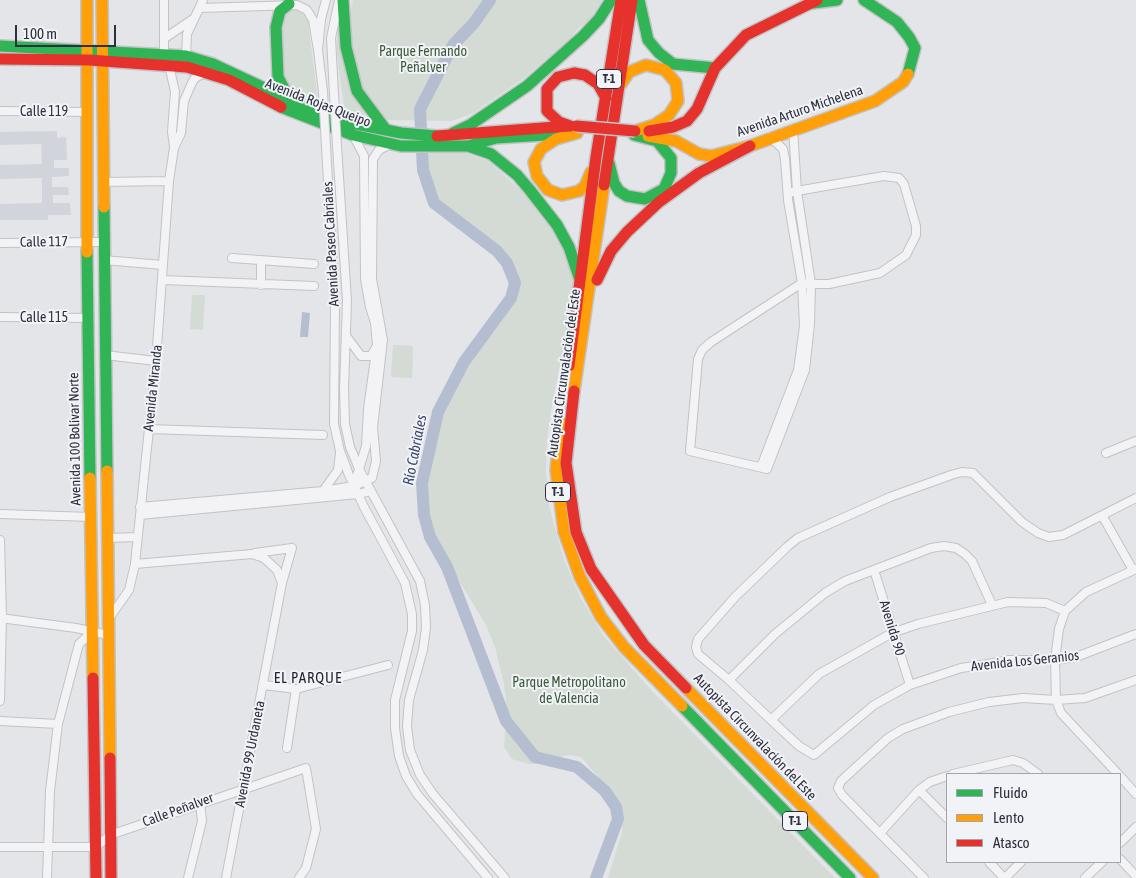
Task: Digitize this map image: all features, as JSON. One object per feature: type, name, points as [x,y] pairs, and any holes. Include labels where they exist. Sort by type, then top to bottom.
[{"type":"main road","name":"Avenida 100 Bolívar Norte","points":[[87,0],[89,54],[87,242],[96,878]]},
{"type":"main road","points":[[102,0],[103,260],[111,878]]},
{"type":"main road","points":[[341,0],[346,48],[356,91],[386,130]]},
{"type":"main road","points":[[454,133],[470,125],[527,86],[583,36],[599,19],[611,0]]},
{"type":"main road","name":"Autopista Circunvalación del Este","points":[[621,0],[606,98],[589,302],[566,463],[571,510],[582,550],[591,569],[644,645],[873,878]]},
{"type":"main road","name":"Autopista Circunvalación del Este","points":[[632,0],[619,87],[602,157],[580,284],[558,443],[556,470],[564,532],[580,577],[601,617],[624,647],[850,878]]},
{"type":"main road","points":[[639,0],[648,40],[659,53],[673,64],[715,68]]},
{"type":"main road","points":[[687,146],[684,134],[687,121],[697,110],[715,68],[746,35],[815,2],[837,0]]},
{"type":"main road","name":"Avenida Arturo Michelena","points":[[687,146],[699,154],[712,156],[750,146],[770,137],[875,101],[903,82],[911,70],[915,48],[897,22],[864,0]]},
{"type":"main road","points":[[289,4],[280,11],[276,27],[278,77],[290,100]]},
{"type":"main road","name":"Avenida Rojas Queipo","points":[[0,46],[103,55],[206,71],[229,80],[281,107],[353,135],[396,145],[435,142],[454,133],[574,128],[634,133],[664,138],[687,146]]},
{"type":"main road","name":"Avenida Rojas Queipo","points":[[103,55],[164,53],[186,56],[213,64],[290,100],[346,122],[435,142],[468,146],[496,138],[574,128]]},
{"type":"main road","name":"Avenida Rojas Queipo","points":[[0,59],[89,54]]},
{"type":"main road","points":[[619,87],[629,72],[646,65],[664,70],[671,75],[676,83],[678,102],[669,115],[654,125],[634,133]]},
{"type":"main road","points":[[574,128],[559,122],[548,111],[546,103],[547,89],[558,77],[585,74],[598,84],[606,98]]},
{"type":"main road","name":"Avenida Rojas Queipo","points":[[634,133],[663,130],[687,121]]},
{"type":"main road","points":[[574,128],[547,143],[536,155],[535,169],[540,183],[548,190],[562,195],[579,191],[585,186],[602,157]]},
{"type":"main road","points":[[602,157],[619,191],[636,198],[645,199],[658,194],[668,182],[671,173],[671,158],[657,141],[634,133]]},
{"type":"main road","points":[[468,146],[491,154],[517,175],[534,194],[557,225],[569,247],[580,284]]},
{"type":"main road","points":[[589,302],[601,269],[611,251],[627,232],[659,202],[699,173],[750,146]]},
{"type":"street","points":[[164,0],[164,53]]},
{"type":"street","name":"Avenida Paseo Cabriales","points":[[326,0],[321,19],[318,50],[323,92],[335,302],[334,424],[340,451],[354,486],[390,553],[410,598],[412,631],[395,700],[396,741],[401,763],[406,776],[417,794],[488,878]]},
{"type":"street","name":"Avenida Paseo Cabriales","points":[[341,0],[331,38],[347,301],[345,424],[350,447],[365,482],[420,581],[425,605],[426,628],[409,700],[407,726],[410,750],[420,776],[433,794],[505,878]]},
{"type":"street","points":[[186,56],[187,34],[202,4],[289,4],[307,10],[313,20],[318,50]]},
{"type":"street","points":[[165,38],[193,20]]},
{"type":"street","name":"Avenida Miranda","points":[[108,620],[129,590],[140,511],[156,361],[174,148],[172,132],[175,92],[169,65]]},
{"type":"street","name":"Avenida Miranda","points":[[174,148],[181,133],[184,101],[194,78],[206,71]]},
{"type":"street","name":"Calle 119","points":[[0,112],[88,112]]},
{"type":"street","points":[[764,468],[805,370],[810,324],[810,284],[797,191],[793,129]]},
{"type":"street","points":[[353,135],[364,156],[365,280],[370,307],[376,323],[377,344],[368,409],[366,446],[354,486]]},
{"type":"street","points":[[764,468],[798,370],[804,326],[802,283],[783,149],[770,137]]},
{"type":"street","points":[[140,511],[323,491],[354,486],[365,482],[374,475],[376,462],[373,427],[383,340],[372,278],[373,159],[379,150],[396,145]]},
{"type":"street","points":[[764,468],[690,451],[698,359],[702,350],[711,342],[802,283],[829,284],[880,273],[906,255],[916,235],[916,226],[904,184],[891,176],[788,193]]},
{"type":"street","points":[[103,182],[170,182]]},
{"type":"street","name":"Calle 117","points":[[0,243],[103,242]]},
{"type":"street","points":[[232,258],[314,264]]},
{"type":"street","points":[[103,260],[163,265]]},
{"type":"street","points":[[261,261],[261,285]]},
{"type":"street","points":[[163,280],[314,286]]},
{"type":"street","name":"Calle 115","points":[[0,318],[89,318]]},
{"type":"street","points":[[346,335],[361,356],[371,356],[377,344]]},
{"type":"street","points":[[105,356],[156,361]]},
{"type":"street","points":[[149,429],[323,435]]},
{"type":"street","points":[[1106,453],[1136,441]]},
{"type":"street","points":[[323,491],[338,470],[340,451]]},
{"type":"street","points":[[1064,611],[1046,603],[1018,602],[992,605],[918,624],[892,633],[819,674],[771,720],[730,680],[698,654],[696,647],[698,639],[723,610],[798,538],[890,496],[922,484],[962,472],[972,473],[1022,522],[1038,533],[1049,536],[1063,536],[1103,517],[1136,498]]},
{"type":"street","points":[[140,511],[358,494],[371,491]]},
{"type":"street","points":[[0,514],[92,517]]},
{"type":"street","points":[[1103,517],[1135,570],[1086,592],[1064,611],[1059,629],[1055,660],[1056,700],[1060,713],[1117,773]]},
{"type":"street","points":[[107,538],[137,537]]},
{"type":"street","points":[[0,540],[0,701]]},
{"type":"street","points":[[730,680],[775,634],[825,593],[874,570],[931,548],[944,546],[956,548],[972,561],[992,605]]},
{"type":"street","name":"Avenida 99 Urdaneta","points":[[226,878],[282,583],[292,548],[252,554]]},
{"type":"street","points":[[134,564],[252,554],[264,558],[276,570],[282,583]]},
{"type":"street","name":"Avenida 90","points":[[874,570],[892,633],[910,685]]},
{"type":"street","points":[[1,618],[93,631],[108,635]]},
{"type":"street","points":[[47,878],[50,792],[58,724],[79,644],[93,631]]},
{"type":"street","name":"Avenida Los Geranios","points":[[771,720],[799,746],[814,755],[867,710],[910,685],[961,668],[1029,659],[1055,660],[1093,652],[1136,634]]},
{"type":"street","points":[[264,685],[296,689],[388,664]]},
{"type":"street","points":[[924,878],[842,795],[838,784],[888,738],[902,729],[949,712],[989,702],[1023,698],[1056,700],[1085,698],[1136,680]]},
{"type":"street","points":[[287,748],[296,689]]},
{"type":"street","points":[[0,721],[58,724]]},
{"type":"street","points":[[957,773],[1013,760],[1023,763],[1034,773]]},
{"type":"street","name":"Calle Peñalver","points":[[110,835],[200,802],[304,768],[307,769],[316,829],[306,868],[299,878]]},
{"type":"street","points":[[880,833],[919,790],[930,782],[946,776]]},
{"type":"street","points":[[1121,777],[1136,794]]},
{"type":"street","points":[[919,790],[946,817]]},
{"type":"street","points":[[188,878],[202,821],[200,802]]},
{"type":"street","points":[[1121,843],[1136,827]]},
{"type":"street","points":[[0,847],[96,847],[110,835]]},
{"type":"street","points":[[1121,860],[1136,876]]},
{"type":"street","points":[[990,863],[1004,878],[1020,863]]},
{"type":"street","points":[[1085,878],[1101,863]]},
{"type":"shaded area","points":[[57,131],[57,138],[66,137],[67,160],[54,160],[54,168],[69,168],[69,176],[52,177],[52,187],[68,187],[69,195],[53,195],[53,203],[70,203],[71,215],[48,215],[48,220],[0,220],[0,204],[42,203],[42,178],[0,179],[0,165],[42,164],[41,144],[0,145],[0,132]]},
{"type":"green space","name":"Parque Fernando Peñalver","points":[[353,0],[602,0],[591,20],[579,28],[524,78],[473,113],[452,121],[389,120],[380,117],[359,84],[351,57],[348,26]]},
{"type":"green space","points":[[291,9],[304,12],[308,21],[318,101],[309,100],[293,93],[282,73],[282,21],[283,14]]},
{"type":"green space","points":[[339,17],[359,102],[366,118],[345,114],[336,47]]},
{"type":"green space","name":"Parque Metropolitano de Valencia","points":[[421,152],[466,153],[488,161],[523,192],[556,232],[566,251],[574,281],[572,307],[552,404],[547,439],[546,473],[549,506],[563,557],[580,597],[603,635],[652,691],[835,878],[608,878],[622,832],[622,818],[612,795],[594,772],[581,757],[570,755],[554,758],[545,764],[529,764],[512,759],[504,747],[507,710],[504,684],[495,647],[486,625],[432,536],[423,494],[430,440],[442,403],[455,374],[508,306],[514,291],[512,267],[498,247],[431,200]]},
{"type":"green space","points":[[192,295],[205,295],[203,330],[190,329]]},
{"type":"green space","points":[[393,345],[413,346],[412,378],[391,377]]},
{"type":"water","points":[[302,312],[310,313],[308,337],[300,337]]},
{"type":"waterway","name":"Río Cabriales","points":[[490,0],[474,23],[453,45],[420,109],[423,170],[434,203],[497,251],[507,263],[515,283],[511,298],[464,362],[438,412],[422,483],[424,515],[430,537],[447,567],[506,721],[535,757],[577,767],[605,791],[616,807],[618,819],[596,878]]},
{"type":"traffic: fast","points":[[343,0],[346,47],[357,91],[386,130]]},
{"type":"traffic: fast","points":[[453,133],[470,125],[527,86],[583,36],[599,19],[611,0]]},
{"type":"traffic: fast","points":[[639,0],[648,40],[659,53],[673,64],[715,68]]},
{"type":"traffic: fast","points":[[813,3],[837,0]]},
{"type":"traffic: fast","points":[[864,0],[897,22],[909,37],[915,48],[908,74]]},
{"type":"traffic: fast","points":[[289,4],[280,11],[276,27],[278,77],[290,100]]},
{"type":"traffic: fast","points":[[0,46],[186,56],[213,64],[277,94],[346,122],[401,133],[437,136]]},
{"type":"traffic: fast","points":[[281,107],[353,135],[401,146],[468,146],[496,138],[563,134]]},
{"type":"traffic: fast","points":[[609,163],[614,183],[619,191],[627,196],[645,199],[664,189],[671,173],[671,158],[657,141],[634,135]]},
{"type":"traffic: fast","points":[[468,146],[491,154],[517,175],[529,189],[557,225],[569,247],[579,277]]},
{"type":"traffic: fast","points":[[104,207],[107,471]]},
{"type":"traffic: fast","points":[[87,252],[90,478]]},
{"type":"traffic: fast","points":[[682,706],[850,878]]},
{"type":"traffic: slow","points":[[87,0],[87,252]]},
{"type":"traffic: slow","points":[[102,0],[104,207]]},
{"type":"traffic: slow","points":[[621,84],[629,72],[646,65],[665,70],[676,83],[678,101],[669,115],[654,125],[635,131]]},
{"type":"traffic: slow","points":[[648,136],[676,141],[699,154],[711,156],[750,146],[875,101],[903,82],[908,74]]},
{"type":"traffic: slow","points":[[577,133],[556,139],[541,149],[534,162],[537,176],[548,190],[562,195],[579,191],[585,186],[591,172]]},
{"type":"traffic: slow","points":[[574,391],[604,185]]},
{"type":"traffic: slow","points":[[561,422],[556,470],[564,532],[580,577],[601,617],[624,647],[682,706]]},
{"type":"traffic: slow","points":[[107,471],[110,758]]},
{"type":"traffic: slow","points":[[90,478],[93,678]]},
{"type":"traffic: slow","points":[[686,688],[873,878]]},
{"type":"traffic: jam","points":[[569,366],[596,157],[621,0]]},
{"type":"traffic: jam","points":[[604,185],[632,0]]},
{"type":"traffic: jam","points":[[649,131],[673,127],[687,121],[697,109],[715,68],[746,35],[817,0]]},
{"type":"traffic: jam","points":[[0,59],[89,60],[187,67],[229,80],[281,107]]},
{"type":"traffic: jam","points":[[570,126],[559,122],[547,111],[547,89],[558,77],[574,73],[585,75],[598,84],[606,98]]},
{"type":"traffic: jam","points":[[437,136],[569,126]]},
{"type":"traffic: jam","points":[[576,126],[635,131]]},
{"type":"traffic: jam","points":[[597,280],[611,251],[627,232],[659,202],[699,173],[750,146]]},
{"type":"traffic: jam","points":[[574,391],[566,463],[576,532],[591,569],[644,645],[686,688]]},
{"type":"traffic: jam","points":[[93,678],[96,878]]},
{"type":"traffic: jam","points":[[110,758],[111,878]]},
{"type":"district","name":"EL PARQUE","points":[[308,678]]}]
